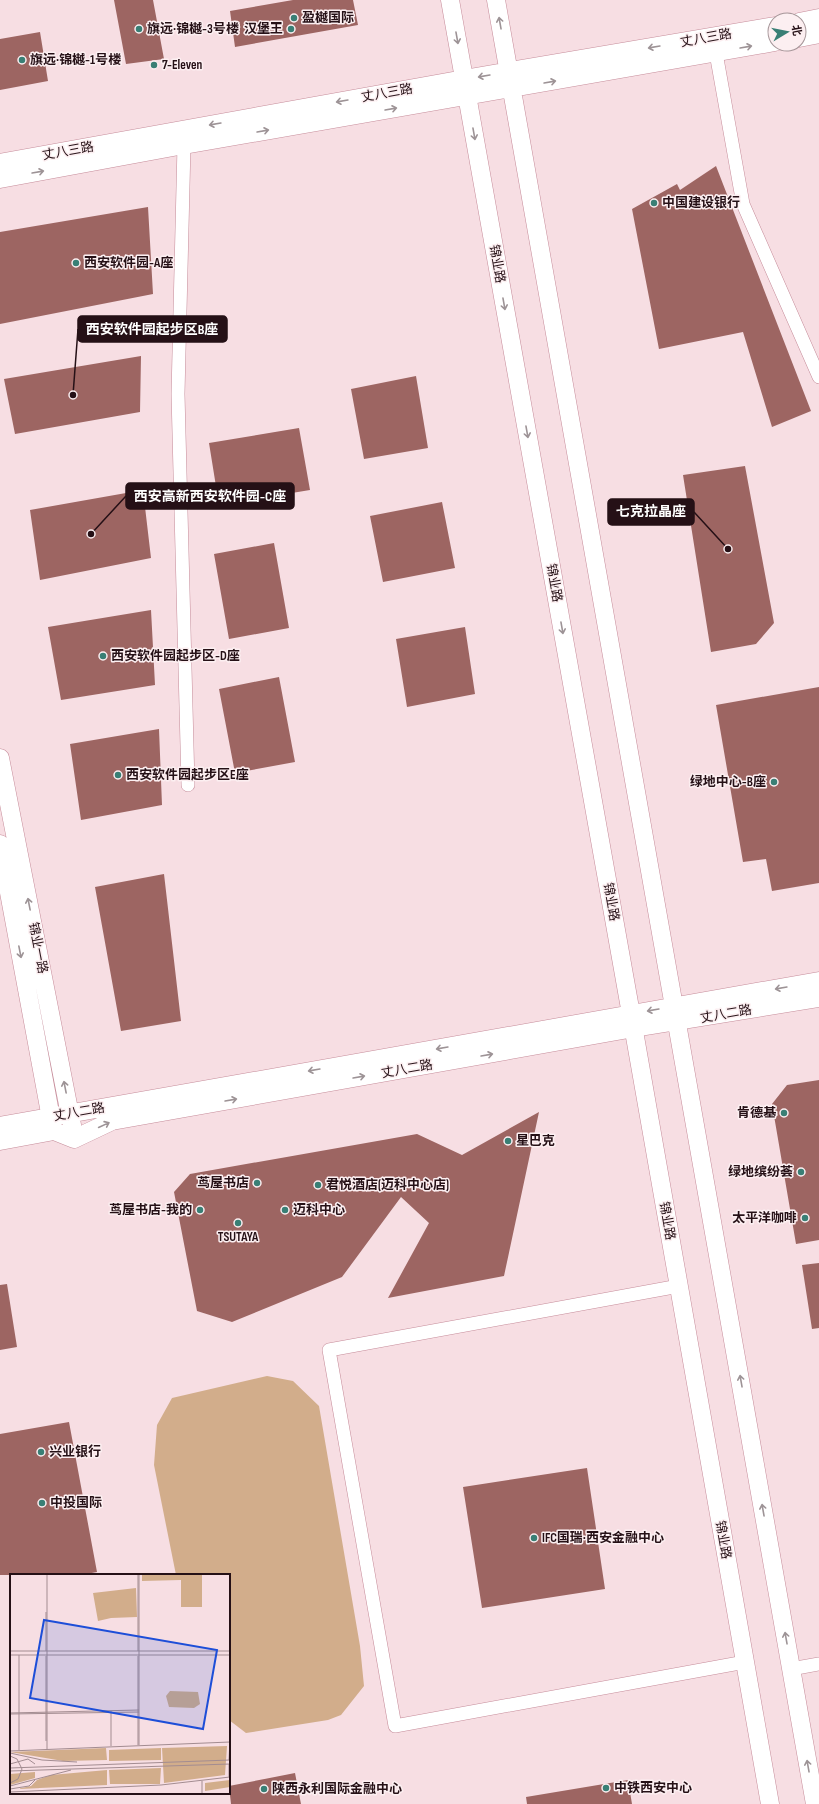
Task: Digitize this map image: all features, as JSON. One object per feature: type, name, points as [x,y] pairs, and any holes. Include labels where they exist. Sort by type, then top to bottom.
[{"type":"street","name":"锦业路","points":[[450,0],[770,1804]]},
{"type":"street","points":[[496,0],[815,1804]]},
{"type":"street","points":[[807,20],[819,18]]},
{"type":"street","name":"丈八三路","points":[[0,179],[184,145],[465,88],[508,72],[767,27]]},
{"type":"street","points":[[807,36],[819,34]]},
{"type":"street","name":"丈八三路","points":[[0,163],[465,88],[511,89],[767,43]]},
{"type":"street","points":[[716,53],[743,204],[819,377]]},
{"type":"street","points":[[184,145],[178,394],[188,785]]},
{"type":"street","name":"锦业一路","points":[[0,758],[4,846],[53,1124]]},
{"type":"street","name":"锦业一路","points":[[4,846],[70,1113],[74,1139]]},
{"type":"street","name":"丈八二路","points":[[676,1014],[819,981]]},
{"type":"street","name":"丈八二路","points":[[0,1141],[53,1124],[70,1113],[676,1014],[819,998]]},
{"type":"street","name":"丈八二路","points":[[0,1126],[53,1124],[74,1139],[112,1121],[632,1021]]},
{"type":"street","points":[[679,1286],[329,1350],[334,1381],[395,1726],[745,1662]]},
{"type":"street","points":[[791,1669],[819,1664]]},
{"type":"shaded area","points":[[267,1376],[293,1381],[319,1406],[360,1646],[364,1686],[341,1715],[328,1720],[246,1733],[230,1721],[230,1574],[176,1574],[154,1465],[157,1425],[172,1398]]},
{"type":"building","name":"旗远·锦樾-3号楼","points":[[114,0],[153,0],[164,59],[126,64]]},
{"type":"building","name":"盈樾国际","points":[[293,0],[353,0],[358,25],[235,47],[230,11]]},
{"type":"building","name":"旗远·锦樾-1号楼","points":[[40,32],[48,81],[0,90],[0,39]]},
{"type":"building","points":[[716,166],[811,411],[772,427],[743,332],[659,349],[632,209],[677,184],[680,190]]},
{"type":"building","name":"西安软件园-A座","points":[[148,207],[153,294],[0,324],[0,232]]},
{"type":"building","points":[[141,356],[140,412],[15,434],[4,379]]},
{"type":"building","points":[[416,376],[428,448],[364,459],[351,389]]},
{"type":"building","points":[[299,428],[310,490],[219,505],[209,443]]},
{"type":"building","points":[[745,466],[774,623],[756,644],[711,652],[683,475]]},
{"type":"building","points":[[143,490],[151,558],[40,580],[30,510]]},
{"type":"building","points":[[442,502],[455,568],[383,582],[370,516]]},
{"type":"building","points":[[274,543],[289,628],[229,639],[214,554]]},
{"type":"building","name":"西安软件园起步区-D座","points":[[151,610],[155,685],[61,700],[48,627]]},
{"type":"building","points":[[465,627],[475,694],[407,707],[396,639]]},
{"type":"building","points":[[279,677],[295,762],[235,773],[219,689]]},
{"type":"building","name":"绿地中心-B座","points":[[819,687],[819,883],[772,891],[766,859],[743,862],[716,705]]},
{"type":"building","name":"西安软件园起步区E座","points":[[159,729],[162,805],[81,820],[70,744]]},
{"type":"building","points":[[164,874],[181,1021],[121,1031],[95,887]]},
{"type":"building","name":"绿地缤纷荟","points":[[819,1080],[819,1240],[796,1244],[772,1104],[787,1085]]},
{"type":"building","name":"迈科中心","points":[[539,1112],[504,1276],[388,1298],[429,1223],[401,1197],[342,1277],[232,1322],[197,1311],[174,1192],[190,1174],[417,1134],[462,1155]]},
{"type":"building","points":[[819,1263],[819,1328],[812,1329],[802,1265]]},
{"type":"building","points":[[7,1284],[17,1347],[0,1350],[0,1285]]},
{"type":"building","name":"中投国际","points":[[69,1422],[97,1572],[86,1574],[0,1575],[0,1434]]},
{"type":"building","name":"IFC国瑞·西安金融中心","points":[[587,1468],[605,1589],[482,1608],[463,1487]]},
{"type":"building","name":"陕西永利国际金融中心","points":[[295,1773],[301,1804],[231,1804],[230,1786]]},
{"type":"building","name":"中铁西安中心","points":[[628,1780],[632,1804],[527,1804],[526,1797]]},
{"type":"place","name":"盈樾国际","points":[[294,18]]},
{"type":"place","name":"旗远·锦樾-3号楼","points":[[139,29]]},
{"type":"place","name":"汉堡王","points":[[291,29]]},
{"type":"place","name":"旗远·锦樾-1号楼","points":[[22,60]]},
{"type":"place","name":"7-Eleven","points":[[154,65]]},
{"type":"place","name":"中国建设银行","points":[[654,203]]},
{"type":"place","name":"西安软件园-A座","points":[[76,263]]},
{"type":"place","name":"西安软件园起步区B座","points":[[73,395]]},
{"type":"place","name":"西安高新西安软件园-C座","points":[[91,534]]},
{"type":"place","name":"七克拉晶座","points":[[728,549]]},
{"type":"place","name":"西安软件园起步区-D座","points":[[103,656]]},
{"type":"place","name":"西安软件园起步区E座","points":[[118,775]]},
{"type":"place","name":"绿地中心-B座","points":[[774,782]]},
{"type":"place","name":"肯德基","points":[[784,1113]]},
{"type":"place","name":"星巴克","points":[[508,1141]]},
{"type":"place","name":"绿地缤纷荟","points":[[801,1172]]},
{"type":"place","name":"茑屋书店","points":[[257,1183]]},
{"type":"place","name":"君悦酒店(迈科中心店)","points":[[318,1185]]},
{"type":"place","name":"茑屋书店-我的","points":[[200,1210]]},
{"type":"place","name":"迈科中心","points":[[285,1210]]},
{"type":"place","name":"太平洋咖啡","points":[[805,1218]]},
{"type":"place","name":"TSUTAYA","points":[[238,1223]]},
{"type":"place","name":"兴业银行","points":[[41,1452]]},
{"type":"place","name":"中投国际","points":[[42,1503]]},
{"type":"place","name":"IFC国瑞·西安金融中心","points":[[534,1538]]},
{"type":"place","name":"中铁西安中心","points":[[606,1788]]},
{"type":"place","name":"陕西永利国际金融中心","points":[[264,1789]]}]
